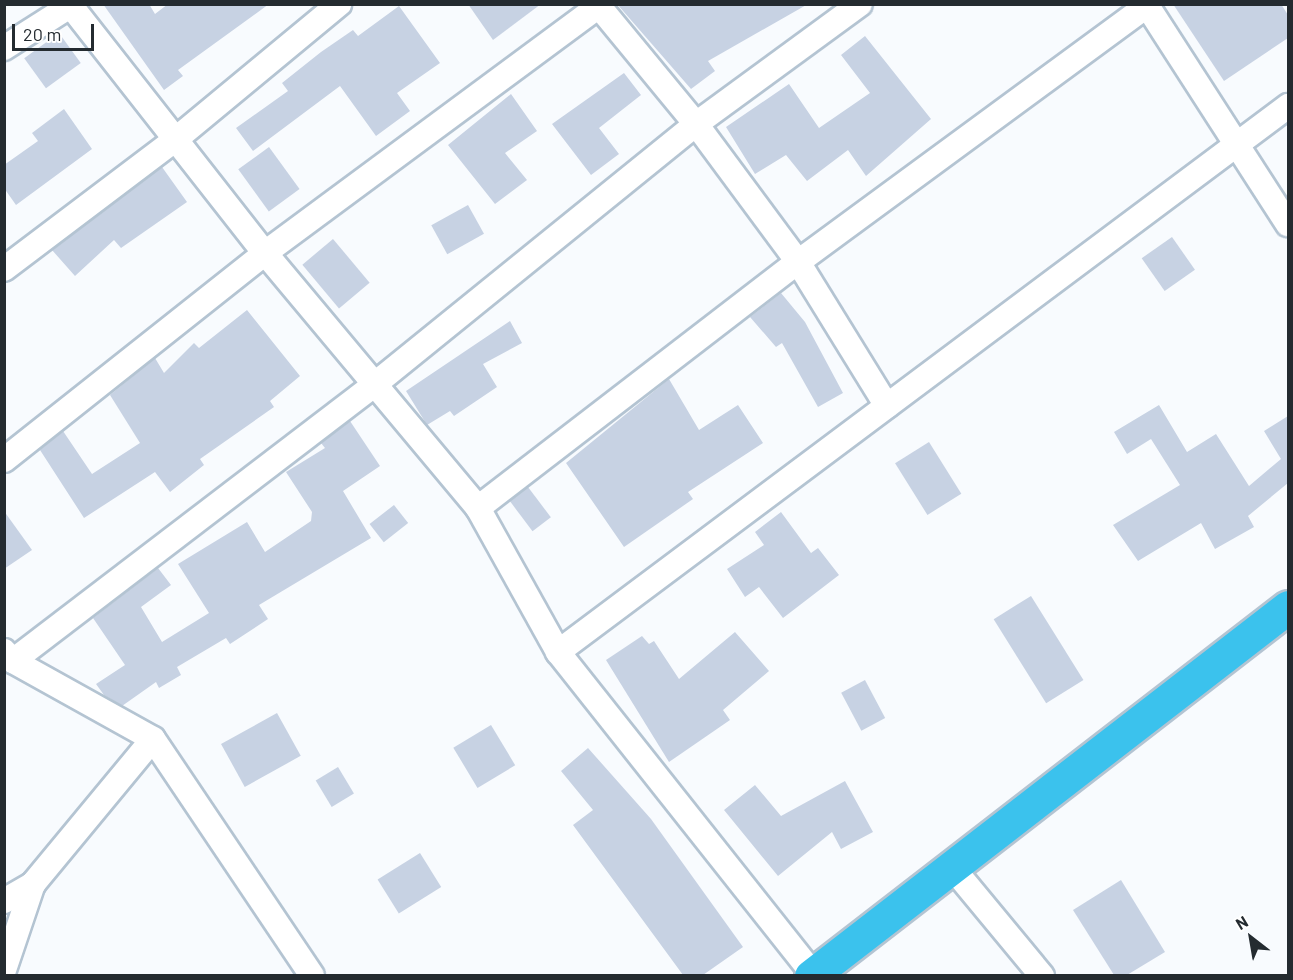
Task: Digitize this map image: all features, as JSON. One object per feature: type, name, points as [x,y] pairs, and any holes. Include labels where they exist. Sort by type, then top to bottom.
[{"type":"highway","points":[[812,975],[1288,607]]},
{"type":"street","points":[[4,269],[176,139],[339,4]]},
{"type":"street","points":[[312,975],[153,739],[9,656],[375,384],[696,124],[860,4]]},
{"type":"street","points":[[4,48],[72,5],[265,253],[478,508],[558,652],[812,975]]},
{"type":"street","points":[[4,460],[265,253],[599,5],[696,124],[798,262],[886,406]]},
{"type":"street","points":[[478,508],[798,262],[1147,5],[1288,224]]},
{"type":"street","points":[[558,652],[1288,106]]},
{"type":"street","points":[[4,902],[33,884],[153,739]]},
{"type":"street","points":[[951,866],[1042,975]]},
{"type":"street","points":[[4,970],[33,884]]},
{"type":"building","points":[[103,4],[149,4],[155,14],[168,4],[269,4],[178,70],[183,76],[164,90]]},
{"type":"building","points":[[468,4],[541,4],[493,40]]},
{"type":"building","points":[[617,4],[808,4],[708,61],[715,71],[691,89]]},
{"type":"building","points":[[1173,4],[1281,4],[1288,15],[1288,38],[1224,81]]},
{"type":"building","points":[[399,6],[440,63],[397,93],[410,111],[376,136],[340,86],[253,151],[236,128],[288,91],[282,83],[321,52],[353,30],[358,36]]},
{"type":"building","points":[[59,33],[81,63],[46,88],[24,58]]},
{"type":"building","points":[[865,36],[931,119],[866,176],[848,150],[807,181],[786,155],[755,174],[726,127],[789,84],[819,128],[870,93],[841,55]]},
{"type":"building","points":[[624,73],[641,95],[599,128],[619,154],[591,175],[552,124]]},
{"type":"building","points":[[511,94],[537,131],[505,153],[527,180],[495,204],[448,145]]},
{"type":"building","points":[[64,109],[92,149],[16,205],[4,188],[4,165],[38,141],[32,133]]},
{"type":"building","points":[[269,147],[300,189],[269,211],[238,169]]},
{"type":"building","points":[[162,167],[187,202],[121,248],[114,240],[75,276],[52,250]]},
{"type":"building","points":[[468,205],[484,234],[447,254],[431,225]]},
{"type":"building","points":[[1172,237],[1195,270],[1165,291],[1142,258]]},
{"type":"building","points":[[333,239],[370,283],[339,308],[302,265]]},
{"type":"building","points":[[781,293],[805,322],[843,393],[818,407],[782,343],[776,347],[750,317]]},
{"type":"building","points":[[247,310],[300,376],[270,401],[274,407],[200,459],[204,465],[170,492],[155,472],[84,518],[40,450],[63,431],[92,474],[140,443],[110,395],[155,358],[164,373],[194,343],[199,348]]},
{"type":"building","points":[[510,321],[522,343],[483,364],[497,387],[454,416],[450,411],[427,425],[406,391]]},
{"type":"building","points":[[669,379],[699,430],[738,405],[763,443],[688,492],[693,499],[624,547],[566,463]]},
{"type":"building","points":[[1159,405],[1187,452],[1216,434],[1249,486],[1281,459],[1264,431],[1288,416],[1288,483],[1248,516],[1254,527],[1215,549],[1201,523],[1138,561],[1113,525],[1180,485],[1151,439],[1127,454],[1114,432]]},
{"type":"building","points":[[350,421],[380,466],[343,491],[371,538],[259,605],[268,619],[230,644],[226,638],[177,667],[181,675],[159,688],[156,682],[122,706],[104,695],[96,684],[125,665],[93,618],[158,568],[171,585],[141,607],[162,642],[209,613],[178,564],[247,522],[265,552],[311,521],[312,512],[286,472],[325,448],[321,443]]},
{"type":"building","points":[[929,442],[961,494],[927,515],[895,463]]},
{"type":"building","points":[[528,487],[551,517],[533,531],[510,501]]},
{"type":"building","points":[[394,505],[408,523],[384,542],[370,524]]},
{"type":"building","points":[[4,511],[32,550],[4,569]]},
{"type":"building","points":[[781,512],[811,553],[818,548],[839,575],[783,618],[759,587],[745,597],[727,569],[764,545],[755,532]]},
{"type":"building","points":[[1031,596],[1083,680],[1046,703],[994,619]]},
{"type":"building","points":[[735,632],[769,671],[723,710],[730,720],[669,762],[606,660],[642,636],[649,644],[654,641],[679,679]]},
{"type":"building","points":[[865,680],[885,718],[861,731],[841,693]]},
{"type":"building","points":[[277,713],[301,756],[245,787],[221,744]]},
{"type":"building","points":[[491,725],[515,765],[477,788],[453,748]]},
{"type":"building","points":[[588,748],[651,819],[743,947],[703,975],[683,975],[573,825],[593,810],[561,771]]},
{"type":"building","points":[[338,767],[354,794],[332,807],[316,780]]},
{"type":"building","points":[[845,781],[873,832],[841,849],[832,832],[778,876],[724,810],[755,785],[781,816]]},
{"type":"building","points":[[420,853],[441,887],[399,913],[378,879]]},
{"type":"building","points":[[1121,880],[1165,952],[1127,975],[1114,975],[1073,910]]}]
